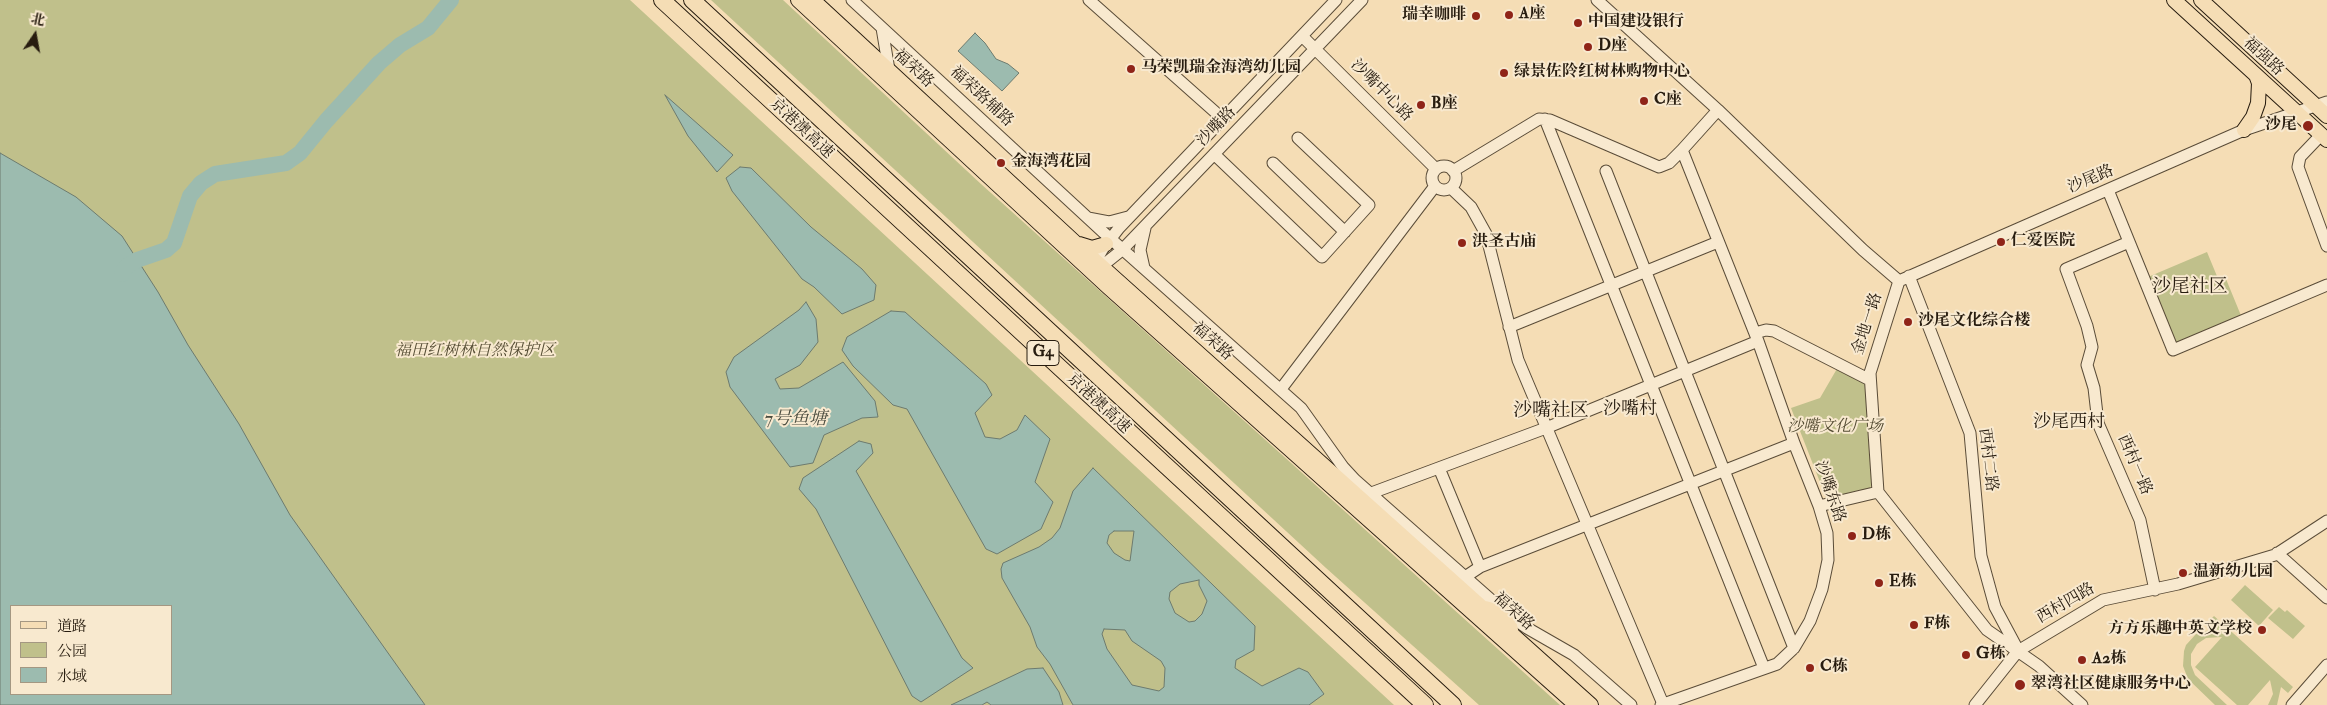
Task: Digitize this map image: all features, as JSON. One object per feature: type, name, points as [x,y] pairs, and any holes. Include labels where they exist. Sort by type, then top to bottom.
[{"type":"highway","name":"京港澳高速","points":[[662,0],[1425,705]]},
{"type":"highway","name":"京港澳高速","points":[[692,0],[1453,705]]},
{"type":"main road","name":"福荣路","points":[[798,0],[1576,705]]},
{"type":"main road","name":"福荣路","points":[[813,0],[1075,243],[1095,268],[1365,496],[1482,607],[1591,705]]},
{"type":"main road","name":"福强路","points":[[2174,0],[2324,137]]},
{"type":"main road","name":"福强路","points":[[2201,0],[2321,103],[2327,116]]},
{"type":"main road","points":[[2204,28],[2217,14]]},
{"type":"main road","points":[[2244,130],[2254,117],[2258,104],[2259,84],[2256,74]]},
{"type":"main road","points":[[1075,243],[1092,248],[1108,241]]},
{"type":"main road","points":[[1482,607],[1506,614],[1512,634]]},
{"type":"street","name":"福荣路辅路","points":[[852,0],[1087,218],[1108,241],[1122,250],[1307,413],[1342,467],[1365,496],[1465,577],[1506,614],[1574,655],[1631,705]]},
{"type":"street","points":[[1089,0],[1223,119]]},
{"type":"street","name":"沙嘴路","points":[[1095,268],[1108,241],[1132,214],[1336,0]]},
{"type":"street","name":"沙嘴路","points":[[1095,268],[1122,250],[1362,0]]},
{"type":"street","name":"金地一路","points":[[1598,0],[1718,110],[1863,250],[1904,278],[1872,367],[1870,380],[1878,492]]},
{"type":"street","points":[[882,27],[889,70]]},
{"type":"street","name":"沙嘴中心路","points":[[1302,36],[1436,170]]},
{"type":"street","name":"沙尾路","points":[[1904,278],[2244,130],[2321,103]]},
{"type":"street","points":[[1453,171],[1534,121],[1545,119],[1659,167],[1669,163],[1718,110]]},
{"type":"street","points":[[1545,119],[1610,286],[1764,668]]},
{"type":"street","points":[[2324,137],[2300,157],[2298,166],[2327,246]]},
{"type":"street","points":[[1214,154],[1322,257],[1369,206],[1298,138]]},
{"type":"street","name":"沙嘴东路","points":[[1662,704],[1776,664],[1794,648],[1810,620],[1822,589],[1828,560],[1827,533],[1819,506],[1794,444],[1757,337],[1682,150]]},
{"type":"street","points":[[1272,163],[1345,232]]},
{"type":"street","points":[[1443,167],[1453,171],[1455,182],[1451,188],[1444,190],[1435,186],[1432,176],[1436,170],[1443,167]]},
{"type":"street","points":[[1606,171],[1794,648]]},
{"type":"street","points":[[1281,389],[1435,186]]},
{"type":"street","points":[[1451,188],[1471,207],[1486,234],[1508,327],[1518,360],[1662,704]]},
{"type":"street","points":[[2108,190],[2173,350],[2327,285]]},
{"type":"street","points":[[1087,218],[1109,222],[1132,214]]},
{"type":"street","points":[[1145,270],[1141,262],[1140,247],[1149,222]]},
{"type":"street","points":[[1508,327],[1718,242]]},
{"type":"street","name":"西村一路","points":[[2129,242],[2066,269],[2087,326],[2092,347],[2087,365],[2094,388],[2098,423],[2140,520],[2155,590]]},
{"type":"street","name":"西村二路","points":[[1904,278],[1970,433],[1981,556],[1995,607],[2018,651]]},
{"type":"street","points":[[1365,496],[1546,428],[1686,371],[1757,337],[1766,330],[1774,331],[1870,380]]},
{"type":"street","points":[[1465,577],[1480,567],[1794,444]]},
{"type":"street","points":[[1440,468],[1480,567]]},
{"type":"street","points":[[1819,506],[1878,492],[1987,630],[2039,666],[2082,705]]},
{"type":"street","name":"西村四路","points":[[2018,651],[2103,600],[2155,590],[2212,575],[2277,553],[2327,521]]},
{"type":"street","points":[[2277,553],[2327,598]]},
{"type":"street","points":[[1975,705],[2018,651]]},
{"type":"street","points":[[2292,705],[2327,665]]},
{"type":"green space","name":"福田红树林自然保护区","points":[[0,0],[630,0],[1394,705],[0,705]]},
{"type":"green space","points":[[711,0],[783,0],[981,184],[1560,705],[1479,705],[1326,568]]},
{"type":"green space","points":[[2207,252],[2219,281],[2226,279],[2242,318],[2176,345],[2148,277]]},
{"type":"green space","name":"沙嘴文化广场","points":[[1838,367],[1865,381],[1872,484],[1869,490],[1827,500],[1791,408],[1820,398]]},
{"type":"green space","points":[[2245,585],[2273,610],[2259,626],[2231,600]]},
{"type":"green space","points":[[2279,607],[2285,612],[2287,610],[2305,626],[2293,639],[2268,618]]},
{"type":"green space","points":[[2214,616],[2293,687],[2288,693],[2281,687],[2277,705],[2268,705],[2273,694],[2270,680],[2248,705],[2237,705],[2195,667],[2222,637],[2206,638],[2197,644],[2191,654],[2191,665],[2195,675],[2227,705],[2215,705],[2188,679],[2183,666],[2186,645],[2196,634],[2216,628],[2209,621]]},
{"type":"water","points":[[975,33],[996,59],[1008,64],[1019,73],[1002,91],[958,51]]},
{"type":"water","points":[[665,95],[733,155],[717,172],[688,136]]},
{"type":"water","points":[[0,153],[76,197],[122,236],[158,292],[188,345],[239,424],[290,515],[425,705],[0,705]]},
{"type":"water","points":[[740,167],[751,168],[811,227],[862,269],[876,285],[874,300],[842,314],[814,287],[802,279],[732,191],[726,178]]},
{"type":"water","name":"7号鱼塘","points":[[806,302],[816,319],[818,342],[800,365],[775,379],[780,389],[799,388],[843,362],[875,401],[878,417],[862,418],[824,435],[813,463],[790,467],[730,387],[726,372],[734,357],[799,310]]},
{"type":"water","points":[[891,311],[905,312],[986,384],[992,395],[975,413],[985,437],[1000,439],[1017,430],[1025,415],[1050,439],[1035,482],[1053,502],[1041,529],[997,554],[986,549],[907,409],[893,405],[853,366],[842,350],[847,337]]},
{"type":"water","points":[[859,441],[871,444],[873,453],[856,471],[962,658],[973,668],[921,702],[912,696],[816,509],[799,489],[803,478]]},
{"type":"water","points":[[1093,468],[1255,626],[1254,650],[1236,660],[1235,668],[1262,686],[1299,668],[1308,672],[1324,694],[1309,705],[1073,705],[1050,664],[1037,647],[1030,627],[1002,578],[1001,569],[1003,563],[1039,547],[1052,538],[1060,528],[1073,491]],"holes":[[[1114,531],[1134,531],[1130,561],[1114,553],[1107,543],[1109,535]],[[1199,580],[1199,585],[1207,601],[1202,614],[1195,621],[1189,622],[1175,613],[1169,599],[1170,592],[1180,584]],[[1104,629],[1125,630],[1132,641],[1161,661],[1165,668],[1164,687],[1159,691],[1132,685],[1107,649],[1102,634]]]},
{"type":"water","points":[[1043,668],[1059,692],[1063,705],[991,705],[987,702],[982,705],[951,705],[1027,669]]},
{"type":"waterway","points":[[122,274],[126,267],[137,260],[166,250],[174,243],[190,196],[201,183],[215,174],[286,163],[300,153],[326,121],[379,63],[400,45],[428,28],[451,0]]},
{"type":"place","name":"A座","points":[[1509,15]]},
{"type":"place","name":"瑞幸咖啡","points":[[1476,16]]},
{"type":"place","name":"中国建设银行","points":[[1578,23]]},
{"type":"place","name":"D座","points":[[1588,47]]},
{"type":"place","name":"马荣凯瑞金海湾幼儿园","points":[[1131,69]]},
{"type":"place","name":"绿景佐阾红树林购物中心","points":[[1504,73]]},
{"type":"place","name":"C座","points":[[1644,101]]},
{"type":"place","name":"B座","points":[[1421,105]]},
{"type":"place","name":"沙尾","points":[[2308,126]]},
{"type":"place","name":"金海湾花园","points":[[1001,163]]},
{"type":"place","name":"仁爱医院","points":[[2001,242]]},
{"type":"place","name":"洪圣古庙","points":[[1462,243]]},
{"type":"place","name":"沙尾文化综合楼","points":[[1908,322]]},
{"type":"place","name":"D栋","points":[[1852,536]]},
{"type":"place","name":"温新幼儿园","points":[[2183,573]]},
{"type":"place","name":"E栋","points":[[1879,583]]},
{"type":"place","name":"F栋","points":[[1914,625]]},
{"type":"place","name":"方方乐趣中英文学校","points":[[2262,630]]},
{"type":"place","name":"G栋","points":[[1966,655]]},
{"type":"place","name":"A2栋","points":[[2082,660]]},
{"type":"place","name":"C栋","points":[[1810,668]]},
{"type":"place","name":"翠湾社区健康服务中心","points":[[2020,685]]},
{"type":"district","name":"沙尾社区","points":[[2190,288]]},
{"type":"district","name":"沙嘴村","points":[[1630,410]]},
{"type":"district","name":"沙嘴社区","points":[[1551,412]]},
{"type":"district","name":"沙尾西村","points":[[2069,423]]}]
